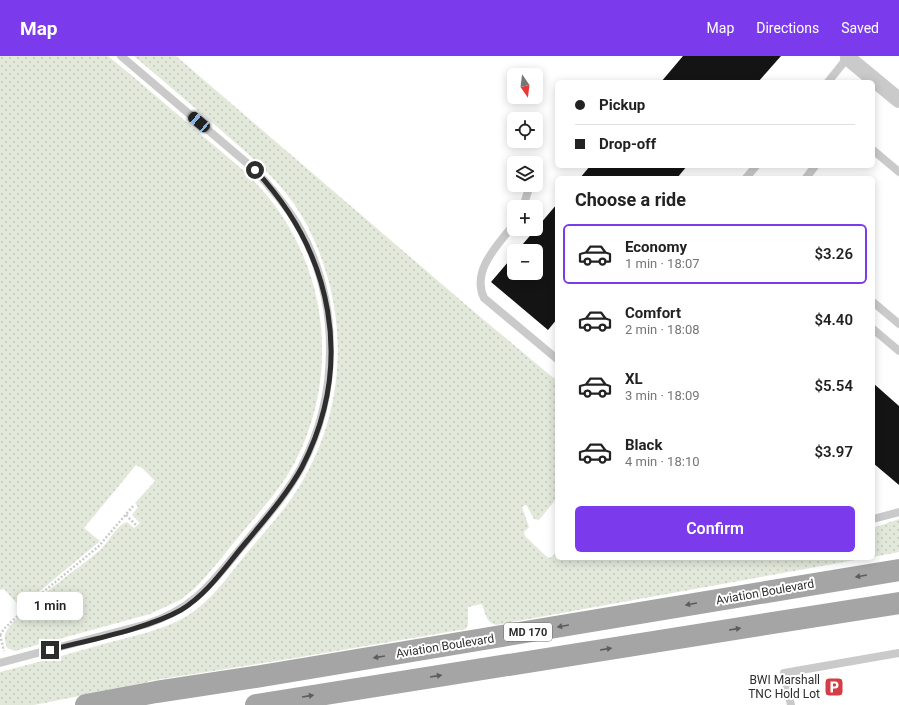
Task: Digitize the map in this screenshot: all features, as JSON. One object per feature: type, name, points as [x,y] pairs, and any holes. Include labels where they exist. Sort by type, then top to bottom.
[{"type":"main road","name":"Aviation Boulevard","points":[[86,705],[156,692],[255,677],[899,570]]},
{"type":"main road","name":"MD 170","points":[[256,705],[899,603]]},
{"type":"street","points":[[848,57],[869,80]]},
{"type":"street","points":[[876,88],[899,100]]},
{"type":"lane","points":[[3,662],[147,624],[170,615],[191,602],[213,581],[288,488],[312,445],[320,422],[326,397],[330,360],[328,310],[315,263],[295,220],[271,188],[255,170],[121,56]]},
{"type":"lane","points":[[830,80],[848,57]]},
{"type":"lane","points":[[875,152],[899,172]]},
{"type":"lane","points":[[748,176],[754,168]]},
{"type":"lane","points":[[507,233],[484,263],[480,289],[484,298],[555,357]]},
{"type":"lane","points":[[875,304],[899,324]]},
{"type":"lane","points":[[875,332],[899,351]]},
{"type":"lane","points":[[875,518],[899,512]]},
{"type":"lane","points":[[791,705],[784,673],[899,653]]},
{"type":"path","points":[[3,662],[0,635],[4,629],[37,597],[98,547],[134,505]]},
{"type":"path","points":[[126,515],[136,525]]},
{"type":"shaded area","points":[[0,56],[108,56],[244,172],[269,198],[289,227],[305,259],[315,292],[321,326],[322,361],[318,395],[309,429],[295,462],[270,500],[194,589],[180,600],[150,614],[15,651],[7,648],[5,637],[7,630],[16,619],[39,598],[100,550],[119,527],[127,522],[134,528],[140,523],[132,515],[138,507],[135,503],[155,481],[142,468],[136,465],[84,528],[100,541],[22,606],[19,606],[4,589],[0,590]]},
{"type":"shaded area","points":[[134,56],[176,56],[555,379],[555,500],[539,520],[534,519],[527,506],[525,505],[522,507],[529,527],[524,532],[525,536],[547,557],[550,558],[555,554],[555,560],[855,560],[496,625],[488,620],[482,604],[468,607],[468,624],[466,629],[149,681],[34,705],[0,705],[0,672],[158,629],[187,616],[205,602],[221,585],[297,491],[318,450],[329,418],[336,384],[338,350],[336,316],[329,282],[318,250],[303,218],[295,205],[263,168]]},
{"type":"shaded area","points":[[899,519],[899,552],[875,557],[875,527]]},
{"type":"building","points":[[683,56],[781,56],[760,80],[663,80]]},
{"type":"building","points":[[588,168],[685,168],[679,176],[582,176]]},
{"type":"building","points":[[555,206],[555,321],[548,330],[491,282],[507,263],[507,280],[543,280],[543,244],[523,244],[530,236],[543,236],[543,220]]},
{"type":"building","points":[[875,385],[899,406],[899,485],[875,465]]},
{"type":"place","name":"BWI Marshall TNC Hold Lot","points":[[834,687]]},
{"type":"route","points":[[50,650],[159,620],[182,609],[191,602],[209,586],[274,508],[295,479],[312,445],[320,422],[328,384],[330,348],[328,310],[311,251],[300,229],[287,208],[255,170]]}]
